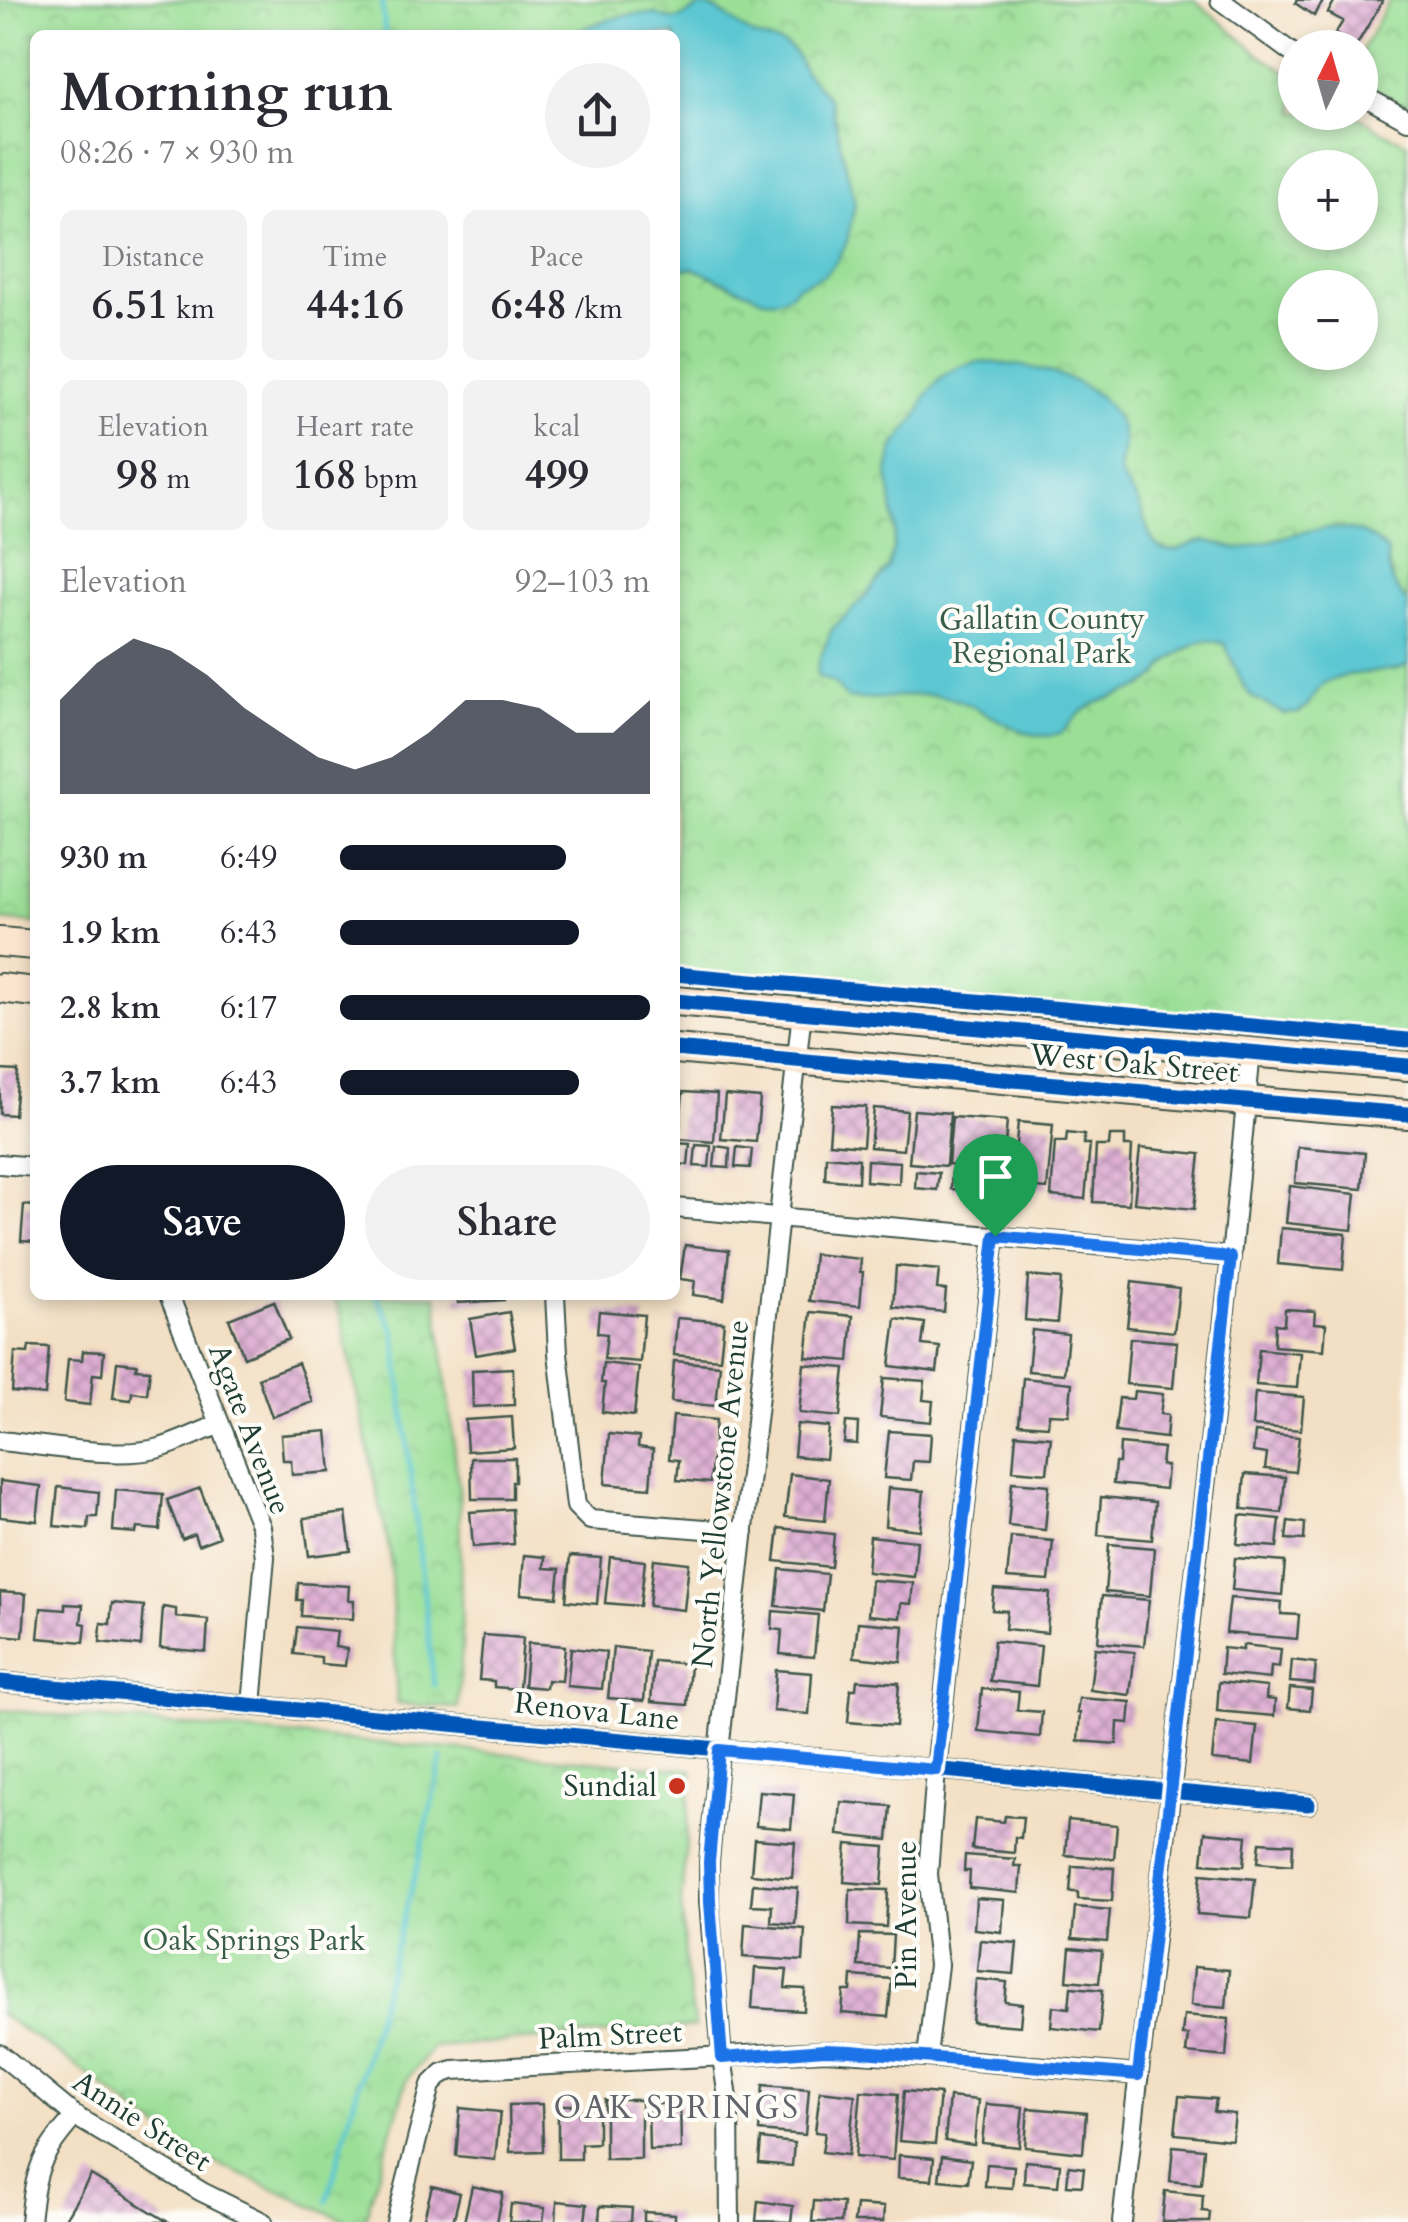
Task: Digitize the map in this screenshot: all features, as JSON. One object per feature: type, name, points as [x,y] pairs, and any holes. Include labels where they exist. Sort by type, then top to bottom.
[{"type":"main road","points":[[0,942],[30,945]]},
{"type":"main road","points":[[0,988],[30,991]]},
{"type":"main road","name":"West Oak Street","points":[[680,1001],[1408,1066]]},
{"type":"main road","name":"West Oak Street","points":[[680,1048],[1408,1114]]},
{"type":"street","points":[[1220,0],[1278,43]]},
{"type":"street","points":[[1378,104],[1408,120]]},
{"type":"street","name":"North Yellowstone Avenue","points":[[730,2222],[730,2105],[722,2058],[709,1862],[802,1012]]},
{"type":"street","points":[[1122,2222],[1251,1052]]},
{"type":"street","points":[[0,1164],[30,1167]]},
{"type":"street","points":[[680,1208],[1231,1257]]},
{"type":"street","name":"Pin Avenue","points":[[928,2056],[938,1965],[928,1874],[936,1770],[995,1236]]},
{"type":"street","name":"Agate Avenue","points":[[171,1300],[260,1527],[265,1557],[252,1705]]},
{"type":"street","points":[[555,1300],[576,1506],[590,1520],[744,1532]]},
{"type":"street","points":[[0,1441],[108,1452],[146,1450],[220,1424]]},
{"type":"street","name":"Renova Lane","points":[[0,1682],[1308,1804]]},
{"type":"street","name":"Palm Street","points":[[396,2222],[431,2085],[443,2073],[453,2070],[824,2050],[1138,2075]]},
{"type":"street","name":"Annie Street","points":[[0,2054],[75,2116],[202,2192],[263,2222]]},
{"type":"street","points":[[30,2222],[37,2172],[49,2145],[75,2116]]},
{"type":"green space","name":"Gallatin County Regional Park","points":[[0,0],[1195,0],[1278,66],[1278,130],[1378,129],[1408,143],[1408,1037],[680,976],[680,30],[30,30],[30,923],[0,920]]},
{"type":"green space","points":[[1390,0],[1408,0],[1408,107],[1378,91],[1378,30],[1373,30]]},
{"type":"green space","points":[[335,1300],[437,1300],[459,1489],[462,1646],[458,1708],[397,1704],[390,1554]]},
{"type":"green space","name":"Oak Springs Park","points":[[0,1710],[692,1770],[681,1904],[695,2027],[433,2047],[407,2079],[364,2222],[350,2222],[190,2152],[0,2014]]},
{"type":"water","points":[[703,6],[718,11],[757,37],[789,48],[830,102],[855,203],[847,242],[824,275],[777,300],[763,299],[693,268],[680,269],[680,30],[580,30],[630,15],[679,19]]},
{"type":"water","points":[[979,362],[1045,371],[1088,388],[1105,402],[1117,419],[1124,441],[1121,476],[1137,501],[1152,538],[1165,550],[1203,541],[1241,549],[1319,529],[1356,531],[1373,539],[1388,553],[1392,580],[1408,603],[1408,665],[1323,683],[1299,713],[1284,714],[1252,697],[1225,644],[1203,641],[1171,659],[1146,684],[1086,709],[1062,732],[1049,736],[1022,731],[967,704],[940,696],[847,698],[834,683],[817,676],[819,661],[832,629],[888,567],[895,528],[888,471],[894,447],[940,379],[959,367]]},
{"type":"building","points":[[1324,0],[1314,16],[1295,3]]},
{"type":"building","points":[[1335,0],[1383,0],[1365,30],[1337,30],[1343,21],[1328,13]]},
{"type":"building","points":[[0,1070],[18,1071],[14,1115],[0,1114]]},
{"type":"building","points":[[683,1092],[717,1094],[714,1142],[680,1139]]},
{"type":"building","points":[[725,1095],[760,1098],[756,1142],[721,1139]]},
{"type":"building","points":[[832,1105],[866,1107],[863,1146],[829,1143]]},
{"type":"building","points":[[874,1108],[907,1111],[903,1150],[870,1147]]},
{"type":"building","points":[[914,1110],[950,1113],[946,1166],[909,1163]]},
{"type":"building","points":[[952,1117],[1007,1121],[1003,1169],[948,1164]]},
{"type":"building","points":[[1018,1122],[1053,1125],[1047,1189],[1012,1186]]},
{"type":"building","points":[[1067,1133],[1084,1135],[1084,1144],[1090,1144],[1085,1199],[1051,1196],[1055,1142],[1066,1142]]},
{"type":"building","points":[[1110,1136],[1125,1136],[1125,1146],[1132,1146],[1129,1204],[1093,1202],[1096,1146],[1109,1146]]},
{"type":"building","points":[[680,1143],[690,1144],[688,1165],[680,1164]]},
{"type":"building","points":[[696,1145],[711,1146],[709,1167],[694,1166]]},
{"type":"building","points":[[716,1146],[730,1148],[729,1168],[714,1167]]},
{"type":"building","points":[[737,1147],[752,1149],[750,1168],[735,1167]]},
{"type":"building","points":[[1298,1147],[1365,1153],[1362,1189],[1295,1183]]},
{"type":"building","points":[[1140,1148],[1200,1154],[1194,1209],[1134,1203]]},
{"type":"building","points":[[826,1156],[859,1159],[858,1182],[825,1179]]},
{"type":"building","points":[[867,1160],[900,1162],[899,1184],[866,1181]]},
{"type":"building","points":[[952,1170],[1005,1174],[1004,1192],[951,1189]]},
{"type":"building","points":[[916,1171],[939,1173],[937,1190],[915,1188]]},
{"type":"building","points":[[1290,1186],[1356,1194],[1352,1230],[1286,1223]]},
{"type":"building","points":[[24,1205],[30,1206],[30,1242],[21,1241]]},
{"type":"building","points":[[1281,1228],[1346,1234],[1343,1270],[1278,1264]]},
{"type":"building","points":[[685,1245],[729,1250],[724,1299],[693,1295],[695,1281],[680,1279]]},
{"type":"building","points":[[814,1254],[861,1259],[860,1306],[809,1301]]},
{"type":"building","points":[[896,1266],[939,1270],[937,1289],[946,1290],[944,1312],[893,1307]]},
{"type":"building","points":[[1028,1276],[1061,1279],[1057,1323],[1025,1320]]},
{"type":"building","points":[[1132,1282],[1179,1288],[1174,1332],[1127,1327]]},
{"type":"building","points":[[458,1300],[504,1300],[458,1303]]},
{"type":"building","points":[[274,1301],[289,1339],[244,1357],[229,1319]]},
{"type":"building","points":[[1285,1309],[1315,1311],[1314,1323],[1326,1324],[1324,1350],[1274,1346],[1275,1324],[1284,1325]]},
{"type":"building","points":[[599,1311],[644,1315],[640,1362],[604,1359],[607,1334],[597,1333]]},
{"type":"building","points":[[509,1312],[515,1348],[476,1355],[470,1319]]},
{"type":"building","points":[[811,1312],[853,1316],[849,1361],[806,1357]]},
{"type":"building","points":[[677,1318],[724,1322],[720,1359],[674,1355]]},
{"type":"building","points":[[896,1319],[925,1323],[922,1345],[940,1347],[937,1372],[890,1366]]},
{"type":"building","points":[[1032,1330],[1068,1334],[1064,1374],[1028,1371]]},
{"type":"building","points":[[1130,1338],[1177,1342],[1173,1388],[1126,1384]]},
{"type":"building","points":[[29,1346],[49,1347],[45,1395],[12,1392],[15,1352],[28,1353]]},
{"type":"building","points":[[1259,1349],[1300,1353],[1297,1388],[1256,1385]]},
{"type":"building","points":[[83,1351],[104,1352],[102,1375],[93,1374],[90,1405],[64,1402],[68,1359],[82,1360]]},
{"type":"building","points":[[674,1361],[720,1365],[716,1406],[671,1402]]},
{"type":"building","points":[[117,1362],[150,1370],[147,1394],[132,1392],[131,1400],[113,1398]]},
{"type":"building","points":[[298,1363],[313,1402],[272,1417],[258,1378]]},
{"type":"building","points":[[603,1363],[639,1367],[634,1416],[602,1412]]},
{"type":"building","points":[[804,1364],[845,1368],[840,1417],[799,1413]]},
{"type":"building","points":[[513,1368],[514,1405],[473,1407],[472,1370]]},
{"type":"building","points":[[884,1378],[925,1381],[923,1400],[933,1401],[931,1422],[880,1417]]},
{"type":"building","points":[[1023,1378],[1072,1383],[1069,1415],[1049,1414],[1048,1426],[1019,1424]]},
{"type":"building","points":[[1134,1391],[1163,1394],[1160,1414],[1168,1415],[1166,1438],[1115,1432],[1119,1398],[1133,1399]]},
{"type":"building","points":[[1255,1393],[1304,1397],[1301,1430],[1252,1426]]},
{"type":"building","points":[[673,1416],[716,1420],[710,1483],[677,1480],[679,1460],[669,1459]]},
{"type":"building","points":[[512,1417],[514,1448],[467,1451],[465,1420]]},
{"type":"building","points":[[846,1422],[858,1423],[857,1444],[844,1443]]},
{"type":"building","points":[[797,1424],[829,1427],[826,1459],[794,1456]]},
{"type":"building","points":[[327,1431],[331,1472],[292,1475],[291,1460],[283,1460],[281,1435]]},
{"type":"building","points":[[889,1431],[931,1434],[929,1462],[913,1461],[911,1480],[884,1478]]},
{"type":"building","points":[[1255,1432],[1299,1437],[1295,1472],[1265,1469],[1267,1454],[1253,1452]]},
{"type":"building","points":[[609,1434],[639,1437],[638,1447],[653,1449],[650,1488],[605,1484]]},
{"type":"building","points":[[1016,1434],[1051,1437],[1047,1473],[1013,1470]]},
{"type":"building","points":[[1120,1444],[1163,1448],[1161,1465],[1167,1466],[1165,1489],[1113,1484]]},
{"type":"building","points":[[471,1458],[515,1458],[512,1499],[472,1499]]},
{"type":"building","points":[[790,1474],[829,1479],[825,1521],[785,1517]]},
{"type":"building","points":[[1245,1474],[1285,1477],[1282,1513],[1242,1509]]},
{"type":"building","points":[[0,1481],[41,1486],[37,1521],[0,1517]]},
{"type":"building","points":[[1012,1482],[1049,1485],[1045,1530],[1008,1526]]},
{"type":"building","points":[[58,1487],[99,1492],[97,1517],[89,1517],[88,1529],[54,1526]]},
{"type":"building","points":[[200,1488],[219,1537],[198,1545],[194,1534],[182,1539],[167,1500]]},
{"type":"building","points":[[888,1488],[924,1491],[920,1530],[885,1526]]},
{"type":"building","points":[[116,1490],[163,1494],[160,1530],[113,1531]]},
{"type":"building","points":[[1101,1497],[1155,1502],[1152,1540],[1098,1535]]},
{"type":"building","points":[[512,1509],[514,1544],[473,1547],[470,1512]]},
{"type":"building","points":[[346,1513],[351,1551],[309,1556],[304,1518]]},
{"type":"building","points":[[1240,1515],[1280,1519],[1277,1547],[1237,1544]]},
{"type":"building","points":[[1288,1521],[1305,1523],[1304,1540],[1286,1539]]},
{"type":"building","points":[[779,1528],[834,1534],[831,1567],[775,1561]]},
{"type":"building","points":[[870,1536],[917,1541],[914,1577],[867,1572]]},
{"type":"building","points":[[1011,1537],[1053,1541],[1049,1581],[1007,1578]]},
{"type":"building","points":[[1109,1544],[1154,1548],[1150,1596],[1105,1592]]},
{"type":"building","points":[[524,1555],[545,1557],[544,1568],[560,1569],[557,1597],[521,1594]]},
{"type":"building","points":[[570,1556],[601,1558],[597,1604],[566,1601]]},
{"type":"building","points":[[610,1557],[645,1561],[640,1606],[605,1603]]},
{"type":"building","points":[[1235,1558],[1285,1562],[1282,1595],[1232,1590]]},
{"type":"building","points":[[654,1559],[689,1563],[684,1610],[649,1606]]},
{"type":"building","points":[[780,1569],[827,1574],[823,1611],[776,1606]]},
{"type":"building","points":[[871,1580],[913,1583],[911,1604],[901,1603],[900,1618],[868,1615]]},
{"type":"building","points":[[298,1583],[349,1586],[348,1600],[354,1600],[353,1619],[301,1616]]},
{"type":"building","points":[[994,1589],[1050,1593],[1047,1633],[1005,1629],[1007,1611],[992,1610]]},
{"type":"building","points":[[0,1592],[26,1594],[23,1637],[0,1635]]},
{"type":"building","points":[[1102,1596],[1149,1600],[1144,1646],[1098,1642]]},
{"type":"building","points":[[1230,1598],[1282,1602],[1281,1614],[1299,1615],[1297,1639],[1226,1633]]},
{"type":"building","points":[[112,1603],[144,1606],[141,1646],[100,1642],[101,1623],[110,1624]]},
{"type":"building","points":[[65,1604],[83,1605],[84,1642],[38,1638],[41,1608],[65,1610]]},
{"type":"building","points":[[163,1607],[176,1609],[176,1617],[208,1620],[206,1652],[160,1648]]},
{"type":"building","points":[[773,1611],[818,1615],[814,1657],[780,1654],[782,1630],[772,1629]]},
{"type":"building","points":[[858,1622],[904,1626],[901,1662],[854,1657]]},
{"type":"building","points":[[297,1627],[337,1631],[335,1647],[347,1649],[345,1666],[321,1664],[321,1657],[294,1654]]},
{"type":"building","points":[[483,1635],[523,1638],[519,1689],[494,1687],[494,1681],[479,1680]]},
{"type":"building","points":[[994,1641],[1041,1646],[1037,1686],[990,1681]]},
{"type":"building","points":[[528,1643],[565,1646],[562,1681],[547,1680],[546,1688],[524,1686]]},
{"type":"building","points":[[1243,1645],[1281,1649],[1279,1667],[1271,1666],[1270,1679],[1221,1674],[1223,1648],[1243,1650]]},
{"type":"building","points":[[613,1647],[648,1651],[644,1701],[608,1698]]},
{"type":"building","points":[[571,1648],[606,1652],[602,1689],[567,1686]]},
{"type":"building","points":[[1095,1648],[1135,1652],[1130,1695],[1090,1690]]},
{"type":"building","points":[[1292,1660],[1316,1663],[1314,1684],[1290,1682]]},
{"type":"building","points":[[654,1661],[690,1664],[687,1705],[651,1702]]},
{"type":"building","points":[[776,1670],[812,1673],[809,1714],[773,1711]]},
{"type":"building","points":[[857,1680],[899,1683],[896,1726],[848,1722],[851,1689],[856,1689]]},
{"type":"building","points":[[1219,1682],[1267,1687],[1266,1699],[1275,1700],[1274,1716],[1217,1711]]},
{"type":"building","points":[[1290,1688],[1312,1690],[1310,1710],[1288,1708]]},
{"type":"building","points":[[982,1689],[1019,1692],[1017,1710],[1042,1712],[1040,1737],[978,1731]]},
{"type":"building","points":[[1079,1698],[1131,1702],[1129,1723],[1118,1722],[1117,1744],[1078,1741]]},
{"type":"building","points":[[1216,1722],[1257,1726],[1253,1764],[1212,1760]]},
{"type":"building","points":[[759,1791],[794,1794],[791,1829],[756,1826]]},
{"type":"building","points":[[841,1802],[891,1806],[888,1840],[838,1835]]},
{"type":"building","points":[[1005,1816],[1023,1817],[1021,1838],[1015,1837],[1014,1853],[972,1849],[975,1819],[1004,1822]]},
{"type":"building","points":[[1068,1820],[1117,1825],[1114,1859],[1065,1855]]},
{"type":"building","points":[[1205,1832],[1247,1836],[1244,1866],[1202,1863]]},
{"type":"building","points":[[754,1839],[795,1842],[792,1878],[751,1874]]},
{"type":"building","points":[[1260,1842],[1293,1844],[1292,1865],[1258,1862]]},
{"type":"building","points":[[847,1844],[885,1847],[882,1885],[844,1882]]},
{"type":"building","points":[[965,1855],[1015,1859],[1014,1866],[1021,1866],[1019,1893],[969,1888],[970,1871],[964,1871]]},
{"type":"building","points":[[1072,1866],[1114,1868],[1112,1901],[1078,1899],[1078,1892],[1070,1892]]},
{"type":"building","points":[[1201,1874],[1255,1879],[1251,1918],[1197,1914]]},
{"type":"building","points":[[753,1884],[798,1888],[795,1924],[771,1922],[772,1906],[751,1905]]},
{"type":"building","points":[[850,1889],[888,1890],[886,1927],[849,1925]]},
{"type":"building","points":[[976,1898],[1004,1900],[1002,1932],[974,1929]]},
{"type":"building","points":[[1075,1907],[1110,1910],[1107,1942],[1072,1939]]},
{"type":"building","points":[[745,1924],[805,1929],[803,1961],[743,1957]]},
{"type":"building","points":[[860,1934],[893,1935],[891,1968],[858,1966]]},
{"type":"building","points":[[980,1940],[1017,1943],[1014,1974],[977,1971]]},
{"type":"building","points":[[1070,1948],[1102,1951],[1099,1983],[1067,1980]]},
{"type":"building","points":[[1194,1967],[1229,1970],[1226,2008],[1191,2005]]},
{"type":"building","points":[[755,1968],[787,1970],[785,1988],[805,1989],[804,2011],[752,2008]]},
{"type":"building","points":[[852,1976],[892,1979],[888,2017],[842,2013],[844,1991],[851,1991]]},
{"type":"building","points":[[976,1979],[1007,1982],[1005,2002],[1022,2004],[1020,2026],[972,2022]]},
{"type":"building","points":[[1071,1987],[1103,1990],[1099,2032],[1051,2027],[1053,2006],[1069,2008]]},
{"type":"building","points":[[1184,2015],[1229,2019],[1226,2057],[1186,2053],[1188,2035],[1182,2035]]},
{"type":"building","points":[[763,2085],[809,2089],[805,2135],[759,2131]]},
{"type":"building","points":[[820,2091],[855,2095],[848,2155],[822,2152],[825,2133],[815,2132]]},
{"type":"building","points":[[861,2091],[898,2094],[893,2160],[855,2157]]},
{"type":"building","points":[[904,2091],[940,2094],[935,2144],[899,2141]]},
{"type":"building","points":[[680,2096],[681,2149],[649,2150],[648,2104],[667,2104],[667,2097]]},
{"type":"building","points":[[1179,2096],[1216,2099],[1214,2112],[1235,2114],[1232,2140],[1175,2134]]},
{"type":"building","points":[[949,2097],[978,2100],[974,2145],[945,2141]]},
{"type":"building","points":[[605,2100],[641,2100],[641,2159],[605,2159]]},
{"type":"building","points":[[542,2104],[543,2151],[510,2152],[509,2105]]},
{"type":"building","points":[[986,2104],[1023,2107],[1019,2147],[982,2143]]},
{"type":"building","points":[[558,2105],[579,2105],[579,2115],[598,2115],[598,2143],[581,2144],[581,2159],[558,2159]]},
{"type":"building","points":[[460,2108],[500,2112],[495,2160],[456,2156]]},
{"type":"building","points":[[1028,2108],[1086,2113],[1083,2153],[1025,2147]]},
{"type":"building","points":[[761,2139],[794,2143],[792,2166],[759,2163]]},
{"type":"building","points":[[1173,2146],[1204,2149],[1201,2184],[1170,2181]]},
{"type":"building","points":[[899,2155],[934,2158],[932,2180],[898,2178]]},
{"type":"building","points":[[942,2156],[971,2160],[968,2183],[939,2180]]},
{"type":"building","points":[[1025,2161],[1060,2164],[1058,2186],[1024,2183]]},
{"type":"building","points":[[987,2164],[1014,2166],[1012,2188],[985,2186]]},
{"type":"building","points":[[1069,2166],[1084,2168],[1082,2186],[1067,2185]]},
{"type":"building","points":[[91,2175],[168,2222],[65,2219]]},
{"type":"building","points":[[432,2186],[460,2193],[453,2222],[423,2222]]},
{"type":"building","points":[[472,2186],[503,2193],[497,2222],[464,2222]]},
{"type":"building","points":[[1165,2191],[1203,2195],[1202,2211],[1210,2212],[1209,2222],[1162,2222]]},
{"type":"building","points":[[557,2201],[587,2204],[585,2222],[556,2222]]},
{"type":"building","points":[[758,2201],[793,2206],[791,2222],[756,2221]]},
{"type":"building","points":[[814,2201],[843,2203],[841,2222],[812,2222]]},
{"type":"building","points":[[511,2204],[545,2208],[543,2222],[509,2222]]},
{"type":"building","points":[[856,2205],[884,2207],[883,2222],[854,2222]]},
{"type":"building","points":[[600,2206],[632,2208],[631,2222],[599,2222]]},
{"type":"building","points":[[644,2212],[675,2214],[675,2222],[644,2222]]},
{"type":"waterway","points":[[382,0],[385,30]]},
{"type":"waterway","points":[[379,1300],[395,1332],[434,1685]]},
{"type":"waterway","points":[[327,2201],[416,1872],[442,1758]]},
{"type":"cycle path","points":[[680,974],[1408,1040]]},
{"type":"cycle path","points":[[680,1001],[1408,1066]]},
{"type":"cycle path","points":[[680,1049],[1408,1114]]},
{"type":"cycle path","points":[[0,1682],[1308,1804]]},
{"type":"place","name":"Sundial","points":[[677,1786]]},
{"type":"district","name":"OAK SPRINGS","points":[[677,2107]]},
{"type":"route","points":[[995,1236],[1231,1257],[1138,2075],[851,2051],[722,2058],[709,1862],[719,1750],[936,1770],[995,1236]]}]
